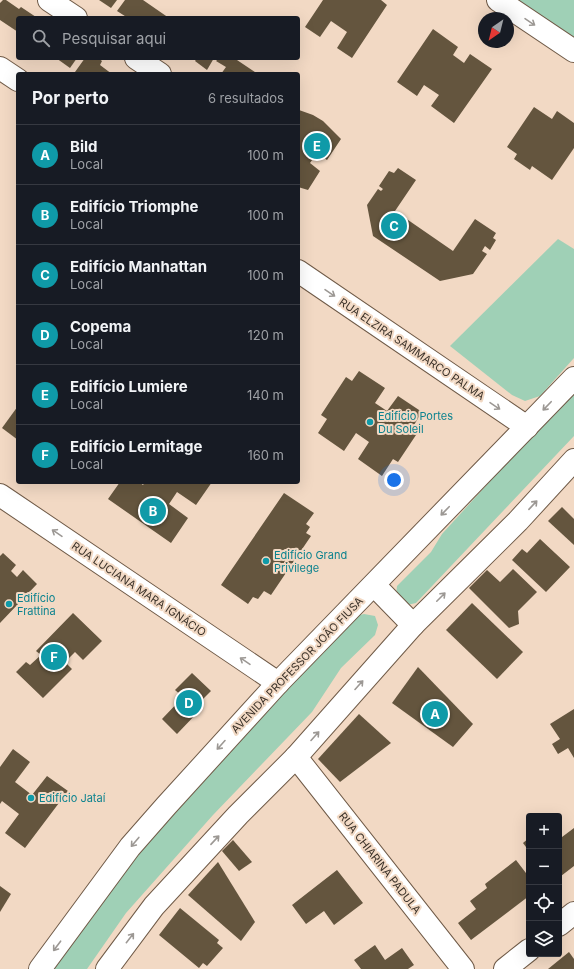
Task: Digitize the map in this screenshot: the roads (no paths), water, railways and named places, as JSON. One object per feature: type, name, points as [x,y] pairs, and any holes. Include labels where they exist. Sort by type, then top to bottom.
[{"type":"main road","points":[[49,0],[73,16]]},
{"type":"main road","points":[[498,0],[574,51]]},
{"type":"main road","points":[[139,60],[157,72]]},
{"type":"main road","points":[[0,68],[16,79]]},
{"type":"main road","name":"RUA ELZIRA SAMMARCO PALMA","points":[[300,272],[527,427]]},
{"type":"main road","name":"AVENIDA PROFESSOR JOÃO FIUSA","points":[[40,969],[130,847],[166,806],[278,683],[574,378]]},
{"type":"main road","points":[[107,969],[154,906],[238,815],[296,757],[414,625],[518,521],[574,460]]},
{"type":"main road","name":"RUA LUCIANA MARA IGNÁCIO","points":[[0,495],[278,683]]},
{"type":"main road","points":[[374,585],[414,625]]},
{"type":"main road","name":"RUA CHIARINA PADULA","points":[[296,757],[463,969]]},
{"type":"main road","points":[[562,923],[574,913]]},
{"type":"main road","points":[[505,969],[526,952]]},
{"type":"place","name":"Edifício Lumiere","points":[[317,146]]},
{"type":"place","name":"Edifício Manhattan","points":[[394,226]]},
{"type":"place","name":"Edificio Portes Du Soleil","points":[[370,422]]},
{"type":"place","name":"Edifício Triomphe","points":[[153,511]]},
{"type":"place","name":"Edifício Grand Privilege","points":[[266,561]]},
{"type":"place","name":"Edifício Frattina","points":[[9,604]]},
{"type":"place","name":"Edifício Lermitage","points":[[54,657]]},
{"type":"place","name":"Copema","points":[[189,703]]},
{"type":"place","name":"Bild","points":[[435,714]]},
{"type":"place","name":"Edifício Jataí","points":[[31,798]]}]
